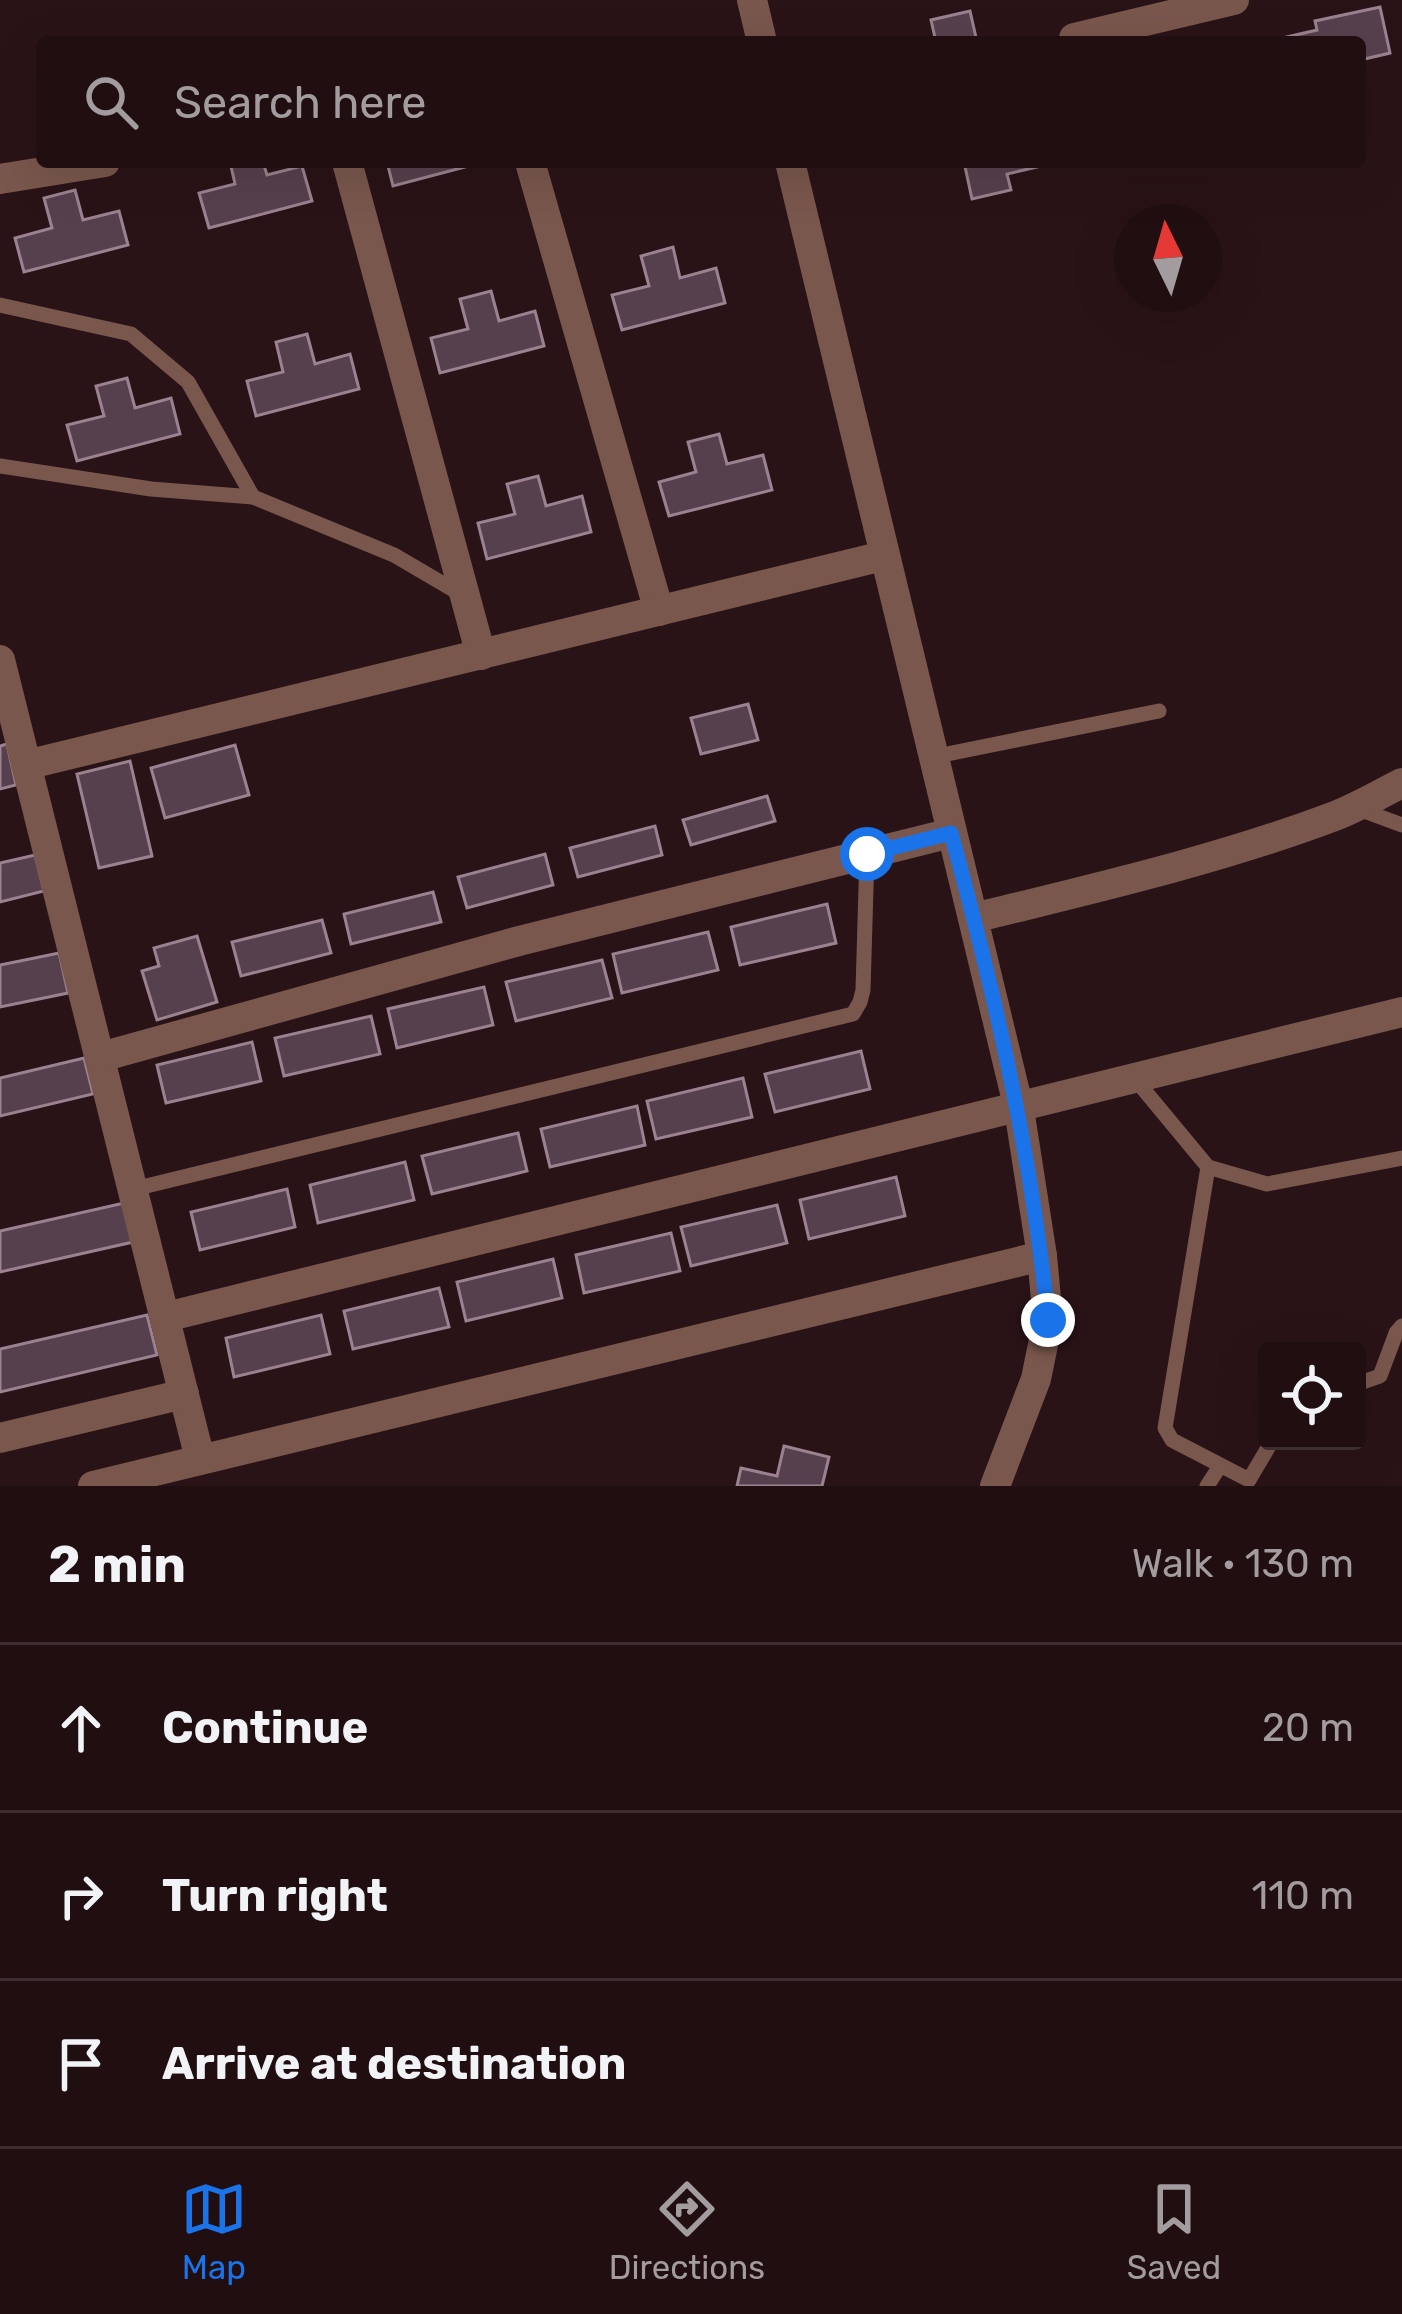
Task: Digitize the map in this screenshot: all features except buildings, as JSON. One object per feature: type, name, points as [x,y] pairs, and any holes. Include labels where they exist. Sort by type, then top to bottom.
[{"type":"street","points":[[752,0],[761,36]]},
{"type":"street","points":[[1082,36],[1234,0]]},
{"type":"street","points":[[0,179],[68,168]]},
{"type":"street","points":[[349,168],[481,655]]},
{"type":"street","points":[[532,168],[659,611]]},
{"type":"street","points":[[791,168],[1019,1108],[1042,1256],[1048,1320],[1036,1379],[995,1486]]},
{"type":"street","points":[[26,765],[884,556]]},
{"type":"street","points":[[0,659],[200,1459]]},
{"type":"street","points":[[974,918],[1277,836],[1402,783]]},
{"type":"street","points":[[101,1057],[519,941],[951,833]]},
{"type":"street","points":[[166,1317],[1402,1012]]},
{"type":"street","points":[[93,1486],[1042,1256]]},
{"type":"street","points":[[0,1438],[184,1394]]},
{"type":"lane","points":[[0,305],[131,334],[188,382],[254,497]]},
{"type":"lane","points":[[0,466],[151,489],[254,497],[394,555],[465,596]]},
{"type":"lane","points":[[932,757],[1159,711]]},
{"type":"lane","points":[[1354,807],[1402,825]]},
{"type":"lane","points":[[134,1190],[853,1014],[863,990],[867,854]]},
{"type":"lane","points":[[1135,1079],[1208,1167],[1267,1184],[1402,1158]]},
{"type":"lane","points":[[1208,1167],[1166,1427],[1172,1440],[1257,1483],[1270,1450]]},
{"type":"lane","points":[[1366,1381],[1380,1376],[1402,1326]]},
{"type":"lane","points":[[1207,1486],[1220,1466]]},
{"type":"route","points":[[867,854],[951,833],[1019,1108],[1048,1320]]}]
